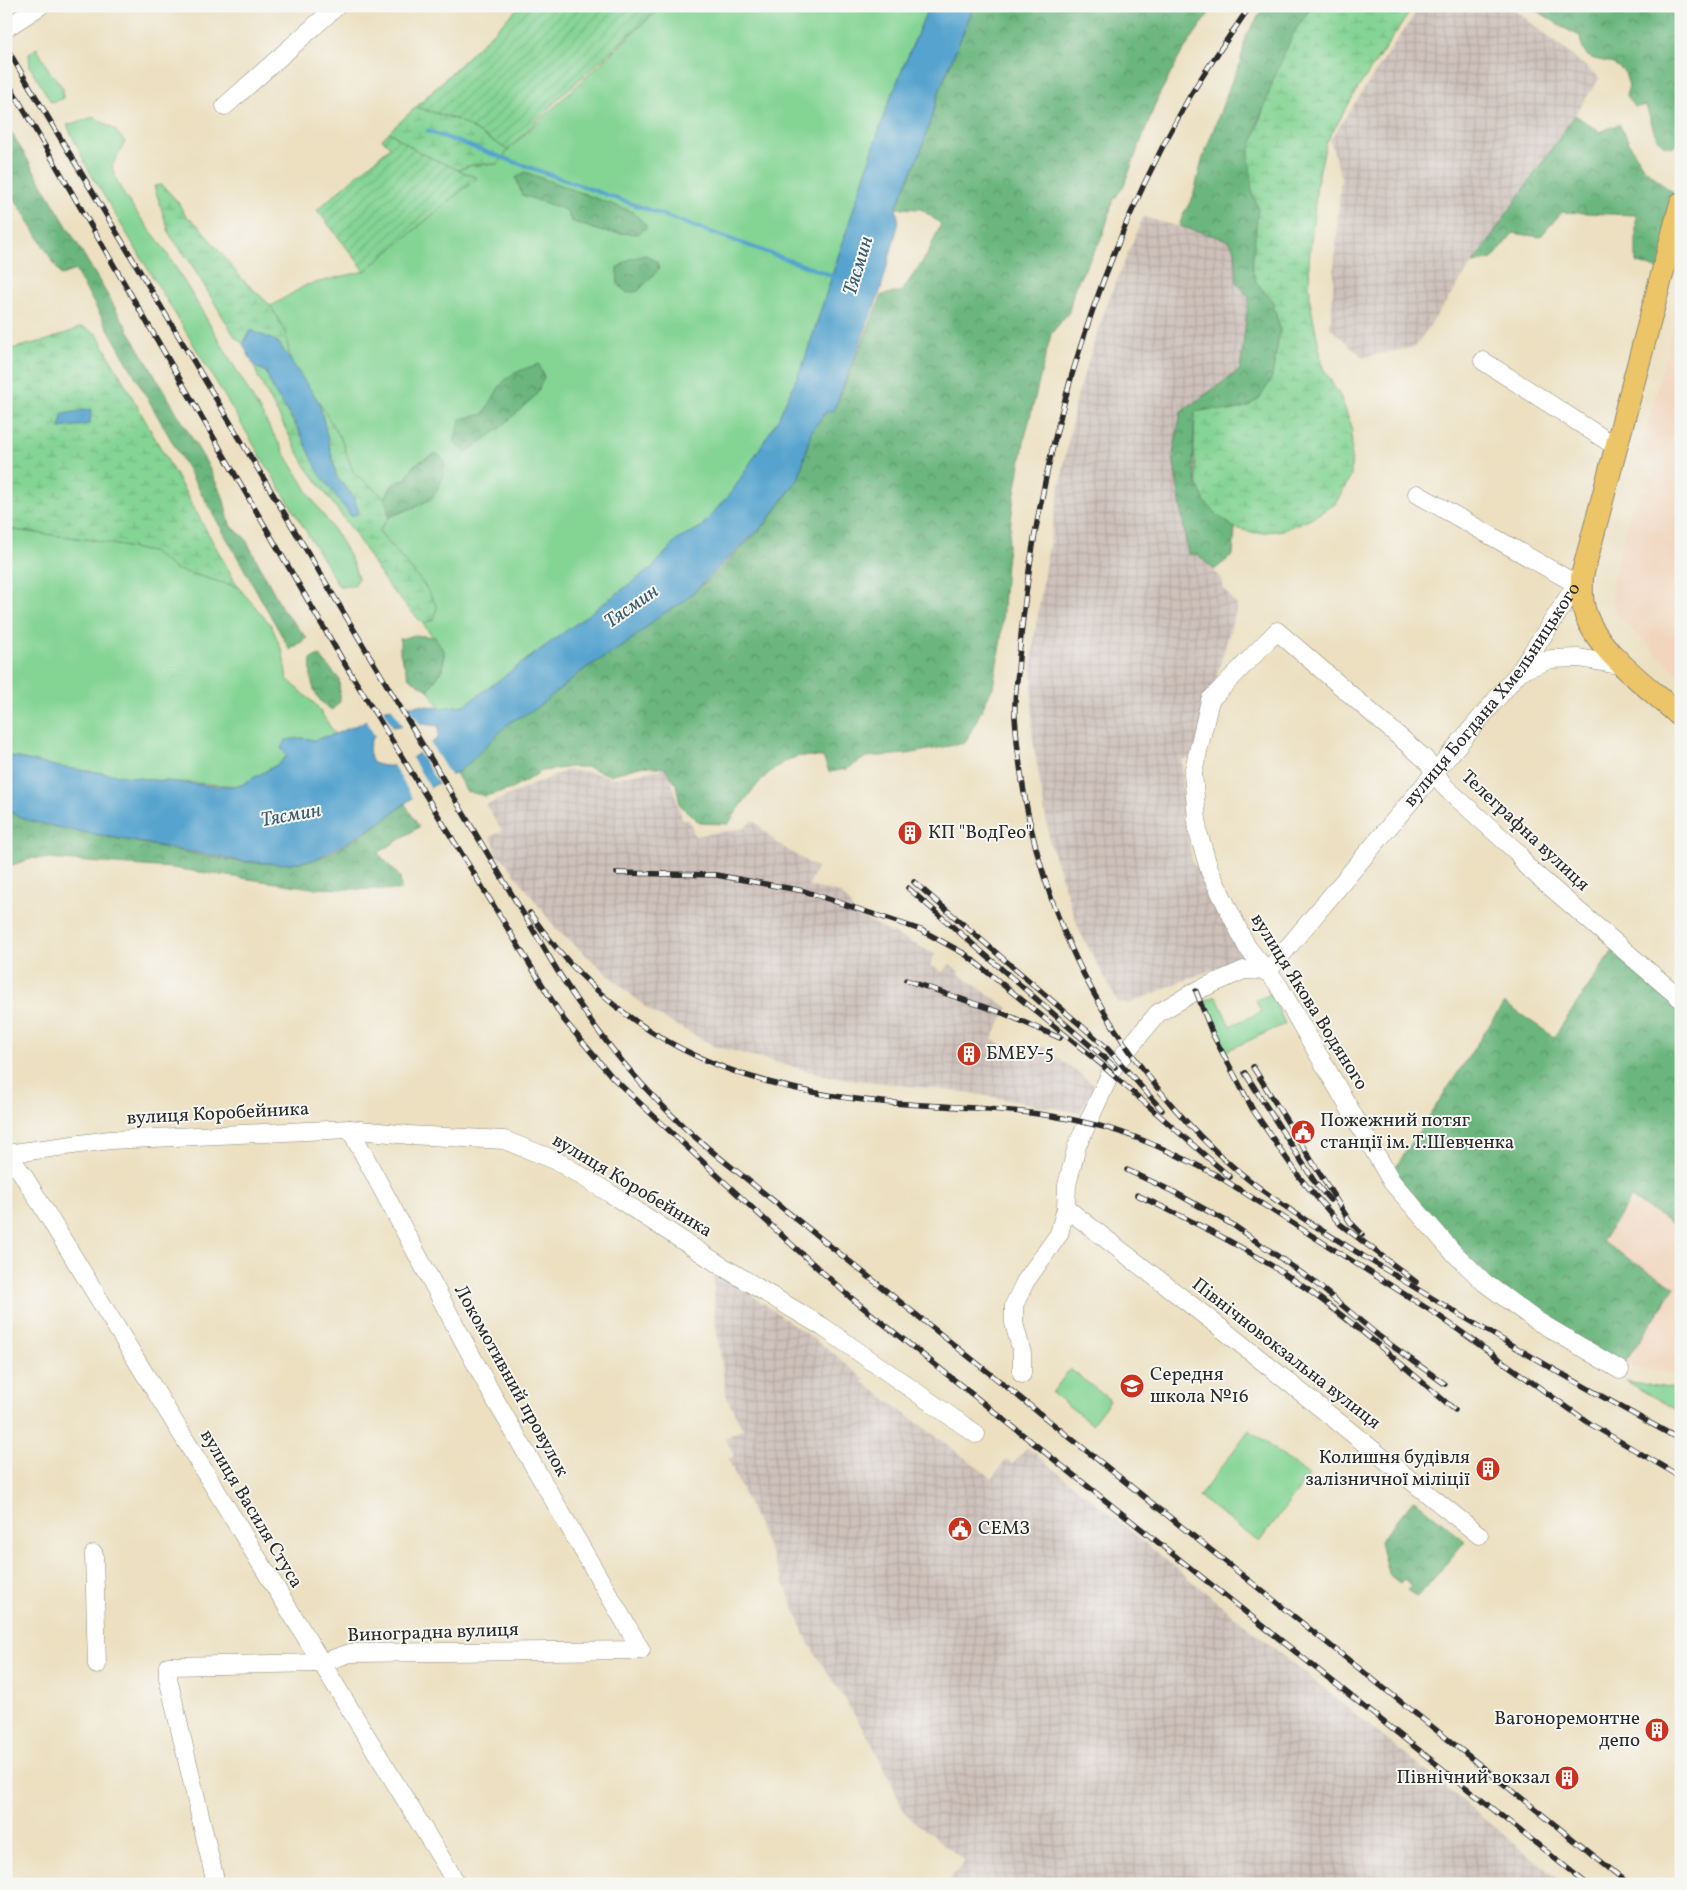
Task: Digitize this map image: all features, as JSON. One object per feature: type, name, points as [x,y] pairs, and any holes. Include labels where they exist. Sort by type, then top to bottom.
[{"type":"main road","name":"вулиця Богдана Хмельницького","points":[[1580,581],[1680,209]]},
{"type":"main road","points":[[1580,581],[1583,604],[1591,627],[1606,649],[1681,717]]},
{"type":"street","points":[[224,106],[337,6]]},
{"type":"street","points":[[6,28],[39,7]]},
{"type":"street","points":[[1483,361],[1615,446]]},
{"type":"street","points":[[1417,494],[1580,581]]},
{"type":"street","name":"вулиця Богдана Хмельницького","points":[[1268,971],[1436,774],[1520,671],[1580,581]]},
{"type":"street","name":"Телеграфна вулиця","points":[[1277,630],[1425,759],[1446,788],[1516,852],[1526,866],[1681,998]]},
{"type":"street","name":"вулиця Якова Водяного","points":[[1277,630],[1210,700],[1193,773],[1198,832],[1210,872],[1247,947],[1277,983],[1392,1182],[1452,1251],[1485,1283],[1534,1318],[1620,1370]]},
{"type":"street","points":[[1520,671],[1551,659],[1578,658],[1624,666]]},
{"type":"street","points":[[1022,1374],[1022,1352],[1014,1323],[1014,1305],[1025,1282],[1059,1234],[1066,1208],[1069,1177],[1077,1146],[1114,1066],[1152,1018],[1196,991],[1244,970],[1268,971]]},
{"type":"street","name":"вулиця Коробейника","points":[[6,1154],[110,1140],[350,1129],[410,1135],[504,1140],[555,1160],[823,1327],[976,1434]]},
{"type":"street","name":"Локомотивний провулок","points":[[350,1129],[493,1396],[641,1650]]},
{"type":"street","name":"вулиця Василя Стуса","points":[[6,1160],[18,1168],[23,1175],[457,1884]]},
{"type":"street","name":"Північновокзальна вулиця","points":[[1066,1208],[1226,1332],[1479,1535]]},
{"type":"street","points":[[94,1554],[97,1665]]},
{"type":"street","name":"Виноградна вулиця","points":[[216,1884],[168,1678],[168,1666],[321,1664],[350,1653],[641,1650]]},
{"type":"shaded area","points":[[1420,6],[1510,6],[1600,78],[1415,347],[1363,357],[1330,328],[1341,177],[1330,140]]},
{"type":"shaded area","points":[[1143,217],[1228,240],[1235,250],[1237,282],[1249,297],[1240,370],[1181,412],[1197,554],[1221,578],[1224,589],[1237,606],[1193,758],[1182,760],[1184,813],[1193,865],[1201,867],[1245,953],[1240,960],[1192,977],[1128,1004],[1118,1002],[1079,930],[1050,843],[1032,734],[1032,653],[1046,562],[1076,399],[1107,304]]},
{"type":"shaded area","points":[[1681,295],[1681,677],[1616,614],[1612,597],[1612,583],[1634,497],[1650,488],[1647,487],[1649,478],[1654,479],[1654,469],[1643,443]]},
{"type":"shaded area","points":[[668,768],[682,819],[689,820],[695,836],[744,828],[753,820],[778,844],[817,868],[808,886],[840,893],[849,902],[854,914],[935,954],[930,965],[943,972],[950,964],[960,972],[959,974],[1008,1008],[992,1039],[1030,1061],[1041,1045],[1094,1085],[1080,1113],[971,1093],[832,1077],[714,1046],[650,1011],[556,929],[505,861],[496,854],[494,843],[490,837],[502,831],[486,805],[567,770],[589,772],[614,778]]},
{"type":"shaded area","points":[[1631,1198],[1681,1229],[1681,1375],[1622,1366],[1602,1242]]},
{"type":"shaded area","points":[[714,1268],[833,1353],[865,1380],[863,1382],[992,1478],[1007,1459],[1013,1464],[1027,1447],[1564,1884],[946,1884],[965,1861],[905,1814],[869,1738],[808,1642],[783,1581],[728,1459],[734,1455],[725,1438],[743,1429],[727,1398],[715,1319]]},
{"type":"green space","points":[[520,6],[662,6],[560,97],[508,150],[458,120],[416,107]]},
{"type":"green space","points":[[662,6],[929,6],[887,106],[804,362],[777,421],[734,490],[701,527],[677,540],[653,567],[465,705],[440,708],[428,690],[443,669],[444,651],[423,624],[434,619],[425,586],[379,531],[389,517],[432,499],[415,464],[405,480],[393,484],[385,498],[353,472],[342,441],[290,360],[286,334],[271,306],[306,285],[365,271],[477,178],[458,170],[471,165],[498,164],[508,150]]},
{"type":"green space","points":[[974,6],[1214,6],[1181,54],[1158,97],[1124,185],[1113,201],[1103,235],[1074,289],[1069,312],[1051,334],[1025,437],[1013,504],[1006,563],[1001,639],[993,687],[965,743],[907,754],[866,757],[847,769],[829,772],[823,757],[796,757],[775,768],[766,776],[749,794],[728,824],[700,823],[680,805],[676,784],[665,768],[643,766],[610,775],[587,767],[570,767],[542,771],[512,789],[485,796],[466,791],[456,773],[471,761],[510,722],[534,709],[586,668],[625,645],[662,614],[682,603],[765,525],[799,478],[811,432],[826,412],[834,410],[882,295],[902,291],[927,255],[941,224],[921,209],[896,208],[922,148],[939,92]]},
{"type":"green space","points":[[1265,6],[1312,6],[1293,34],[1259,119],[1252,192],[1258,208],[1258,225],[1252,268],[1257,283],[1273,302],[1280,330],[1272,377],[1261,397],[1247,407],[1229,411],[1213,409],[1195,413],[1193,459],[1197,484],[1213,509],[1235,528],[1233,555],[1214,570],[1197,554],[1188,554],[1173,455],[1181,412],[1240,370],[1249,297],[1237,283],[1235,250],[1228,240],[1179,226],[1193,197],[1202,160],[1240,64],[1246,36]]},
{"type":"green space","points":[[1312,6],[1414,6],[1358,88],[1326,143],[1317,183],[1309,261],[1310,301],[1323,368],[1341,398],[1352,427],[1351,477],[1335,504],[1311,518],[1283,530],[1256,533],[1235,528],[1205,502],[1197,483],[1194,448],[1195,412],[1213,409],[1229,411],[1247,407],[1261,397],[1272,377],[1280,330],[1273,302],[1257,283],[1252,268],[1258,208],[1252,192],[1249,153],[1274,78],[1293,34]]},
{"type":"green space","points":[[1530,6],[1574,8],[1593,6],[1681,6],[1681,140],[1674,147],[1663,145],[1655,134],[1646,106],[1634,107],[1626,95],[1629,86],[1625,73],[1613,64],[1588,56],[1583,49],[1580,36]]},
{"type":"green space","points":[[37,48],[48,69],[63,88],[63,99],[51,102],[30,67],[29,54]]},
{"type":"green space","points":[[416,107],[458,120],[508,150],[498,164],[471,165],[458,170],[420,153],[389,132]]},
{"type":"green space","points":[[1575,115],[1600,132],[1619,124],[1642,166],[1681,200],[1663,271],[1636,262],[1636,215],[1562,212],[1540,237],[1513,233],[1492,259],[1473,263]]},
{"type":"green space","points":[[94,117],[115,130],[125,142],[112,166],[121,189],[166,252],[309,494],[343,544],[358,578],[354,586],[339,586],[89,171],[67,125]]},
{"type":"green space","points":[[6,123],[206,462],[223,497],[230,525],[245,538],[283,610],[307,638],[290,650],[75,270],[61,275],[6,184]]},
{"type":"green space","points":[[389,132],[420,153],[477,178],[365,271],[317,210],[390,147],[382,139]]},
{"type":"green space","points":[[525,172],[633,212],[647,227],[638,234],[603,232],[571,221],[566,210],[522,195],[516,178]]},
{"type":"green space","points":[[162,185],[177,201],[186,216],[199,226],[241,278],[271,306],[286,334],[290,360],[278,342],[250,331],[243,344],[235,337],[190,262],[170,235],[154,186]]},
{"type":"green space","points":[[646,255],[657,262],[659,269],[638,291],[627,293],[618,284],[617,268],[630,259]]},
{"type":"green space","points":[[82,327],[97,334],[238,587],[175,569],[152,552],[93,540],[6,529],[6,350],[48,340]]},
{"type":"green space","points":[[539,364],[544,377],[536,395],[500,428],[466,453],[454,442],[461,419],[484,414],[504,381],[517,372]]},
{"type":"green space","points":[[254,366],[266,372],[274,391],[351,516],[359,512],[353,496],[337,478],[319,402],[342,441],[353,472],[385,498],[389,517],[379,531],[425,586],[437,607],[434,619],[423,624],[388,586],[353,531],[305,465]]},
{"type":"green space","points":[[436,453],[445,461],[443,475],[435,494],[421,504],[389,517],[385,498],[393,484],[405,480],[415,464]]},
{"type":"green space","points":[[6,529],[93,540],[152,552],[175,569],[238,587],[271,625],[283,653],[287,679],[316,705],[335,734],[315,740],[301,738],[280,763],[239,786],[153,780],[59,767],[6,755]]},
{"type":"green space","points":[[415,635],[435,637],[444,651],[443,669],[428,690],[409,678],[400,653],[400,639]]},
{"type":"green space","points":[[319,655],[339,679],[340,702],[332,710],[320,701],[312,681],[311,659]]},
{"type":"green space","points":[[405,804],[419,827],[378,853],[400,877],[401,890],[312,888],[172,868],[33,858],[6,867],[6,810],[36,821],[67,829],[198,855],[267,864],[311,860],[334,852]]},
{"type":"green space","points":[[1618,943],[1681,999],[1681,1229],[1631,1198],[1602,1242],[1675,1287],[1620,1370],[1485,1283],[1393,1171],[1504,1003],[1554,1037]]},
{"type":"green space","points":[[1271,994],[1285,1024],[1226,1051],[1203,1002],[1216,996],[1230,1026],[1261,1012],[1256,1000]]},
{"type":"green space","points":[[1070,1369],[1110,1400],[1092,1424],[1052,1393]]},
{"type":"green space","points":[[1625,1381],[1681,1390],[1681,1402],[1677,1410]]},
{"type":"green space","points":[[1249,1430],[1309,1476],[1259,1542],[1199,1497]]},
{"type":"green space","points":[[1414,1499],[1465,1541],[1418,1597],[1408,1590],[1412,1585],[1404,1579],[1400,1583],[1388,1574],[1380,1541]]},
{"type":"water","name":"Тясмин","points":[[929,6],[974,6],[941,86],[922,148],[896,208],[899,222],[880,292],[834,410],[826,412],[811,432],[799,478],[765,524],[682,603],[662,614],[625,645],[586,668],[535,709],[510,722],[471,761],[456,773],[415,796],[381,822],[345,844],[313,860],[280,864],[241,861],[62,828],[27,820],[6,810],[6,755],[59,767],[153,780],[214,786],[239,786],[280,763],[287,756],[281,748],[286,740],[301,738],[315,740],[335,734],[369,720],[385,709],[420,705],[440,708],[465,705],[653,567],[677,540],[701,527],[733,490],[777,421],[804,362],[887,106]],"holes":[[[422,724],[439,726],[438,738],[408,761],[392,766],[373,763],[369,751],[370,742],[382,731]]]},
{"type":"water","points":[[251,330],[278,342],[319,402],[337,478],[353,496],[359,513],[351,516],[319,473],[297,426],[274,391],[266,372],[254,366],[243,344]]},
{"type":"water","points":[[91,409],[90,424],[60,428],[62,414]]},
{"type":"pier","points":[[407,704],[421,726],[403,727],[390,705]]},
{"type":"pier","points":[[382,708],[394,729],[376,738],[365,719]]},
{"type":"pier","points":[[429,741],[452,778],[439,785],[417,750]]},
{"type":"pier","points":[[410,755],[431,789],[414,800],[393,765]]},
{"type":"waterway","name":"Тясмин","points":[[428,131],[836,277]]},
{"type":"railway","points":[[1250,6],[1192,92],[1156,159],[1131,214],[1107,270],[1087,327],[1069,385],[1054,444],[1030,564],[1015,694],[1015,717],[1021,777],[1033,835],[1049,890],[1069,944],[1095,995],[1125,1045],[1161,1092],[1221,1157],[1265,1192],[1335,1239],[1494,1335],[1681,1440]]},
{"type":"railway","points":[[6,47],[557,970],[584,1012],[629,1070],[663,1107],[710,1150],[1629,1884]]},
{"type":"railway","points":[[6,79],[343,661],[564,1020],[613,1078],[850,1297],[1587,1884]]},
{"type":"railway","points":[[617,873],[716,875],[804,891],[921,930],[965,954],[1111,1072]]},
{"type":"railway","points":[[914,882],[1106,1047],[1162,1110]]},
{"type":"railway","points":[[908,888],[1115,1067]]},
{"type":"railway","points":[[530,913],[564,957],[601,994],[640,1024],[683,1050],[728,1069],[776,1084],[828,1095],[882,1102],[1011,1111],[1062,1118],[1121,1132],[1186,1160],[1218,1176],[1439,1316],[1592,1425],[1681,1477]]},
{"type":"railway","points":[[906,980],[1005,1014],[1060,1038]]},
{"type":"railway","points":[[1196,991],[1213,1035],[1253,1110],[1300,1178],[1340,1224],[1416,1282]]},
{"type":"railway","points":[[1253,1067],[1350,1222],[1362,1234]]},
{"type":"railway","points":[[1106,1069],[1230,1177]]},
{"type":"railway","points":[[1245,1073],[1316,1184],[1330,1200]]},
{"type":"railway","points":[[1127,1170],[1174,1192],[1233,1225],[1313,1281],[1380,1337],[1445,1384]]},
{"type":"railway","points":[[1137,1195],[1224,1238],[1287,1275],[1345,1318],[1455,1410]]},
{"type":"place","name":"КП \"ВодГео\"","points":[[910,833]]},
{"type":"place","name":"БМЕУ-5","points":[[969,1054]]},
{"type":"place","name":"Пожежний потяг станції ім. Т.Шевченка","points":[[1303,1132]]},
{"type":"place","name":"Середня школа №16","points":[[1132,1386]]},
{"type":"place","name":"Колишня будівля залізничної міліції","points":[[1488,1469]]},
{"type":"place","name":"СЕМЗ","points":[[960,1529]]},
{"type":"place","name":"Вагоноремонтне депо","points":[[1657,1730]]},
{"type":"place","name":"Північний вокзал","points":[[1567,1778]]}]
